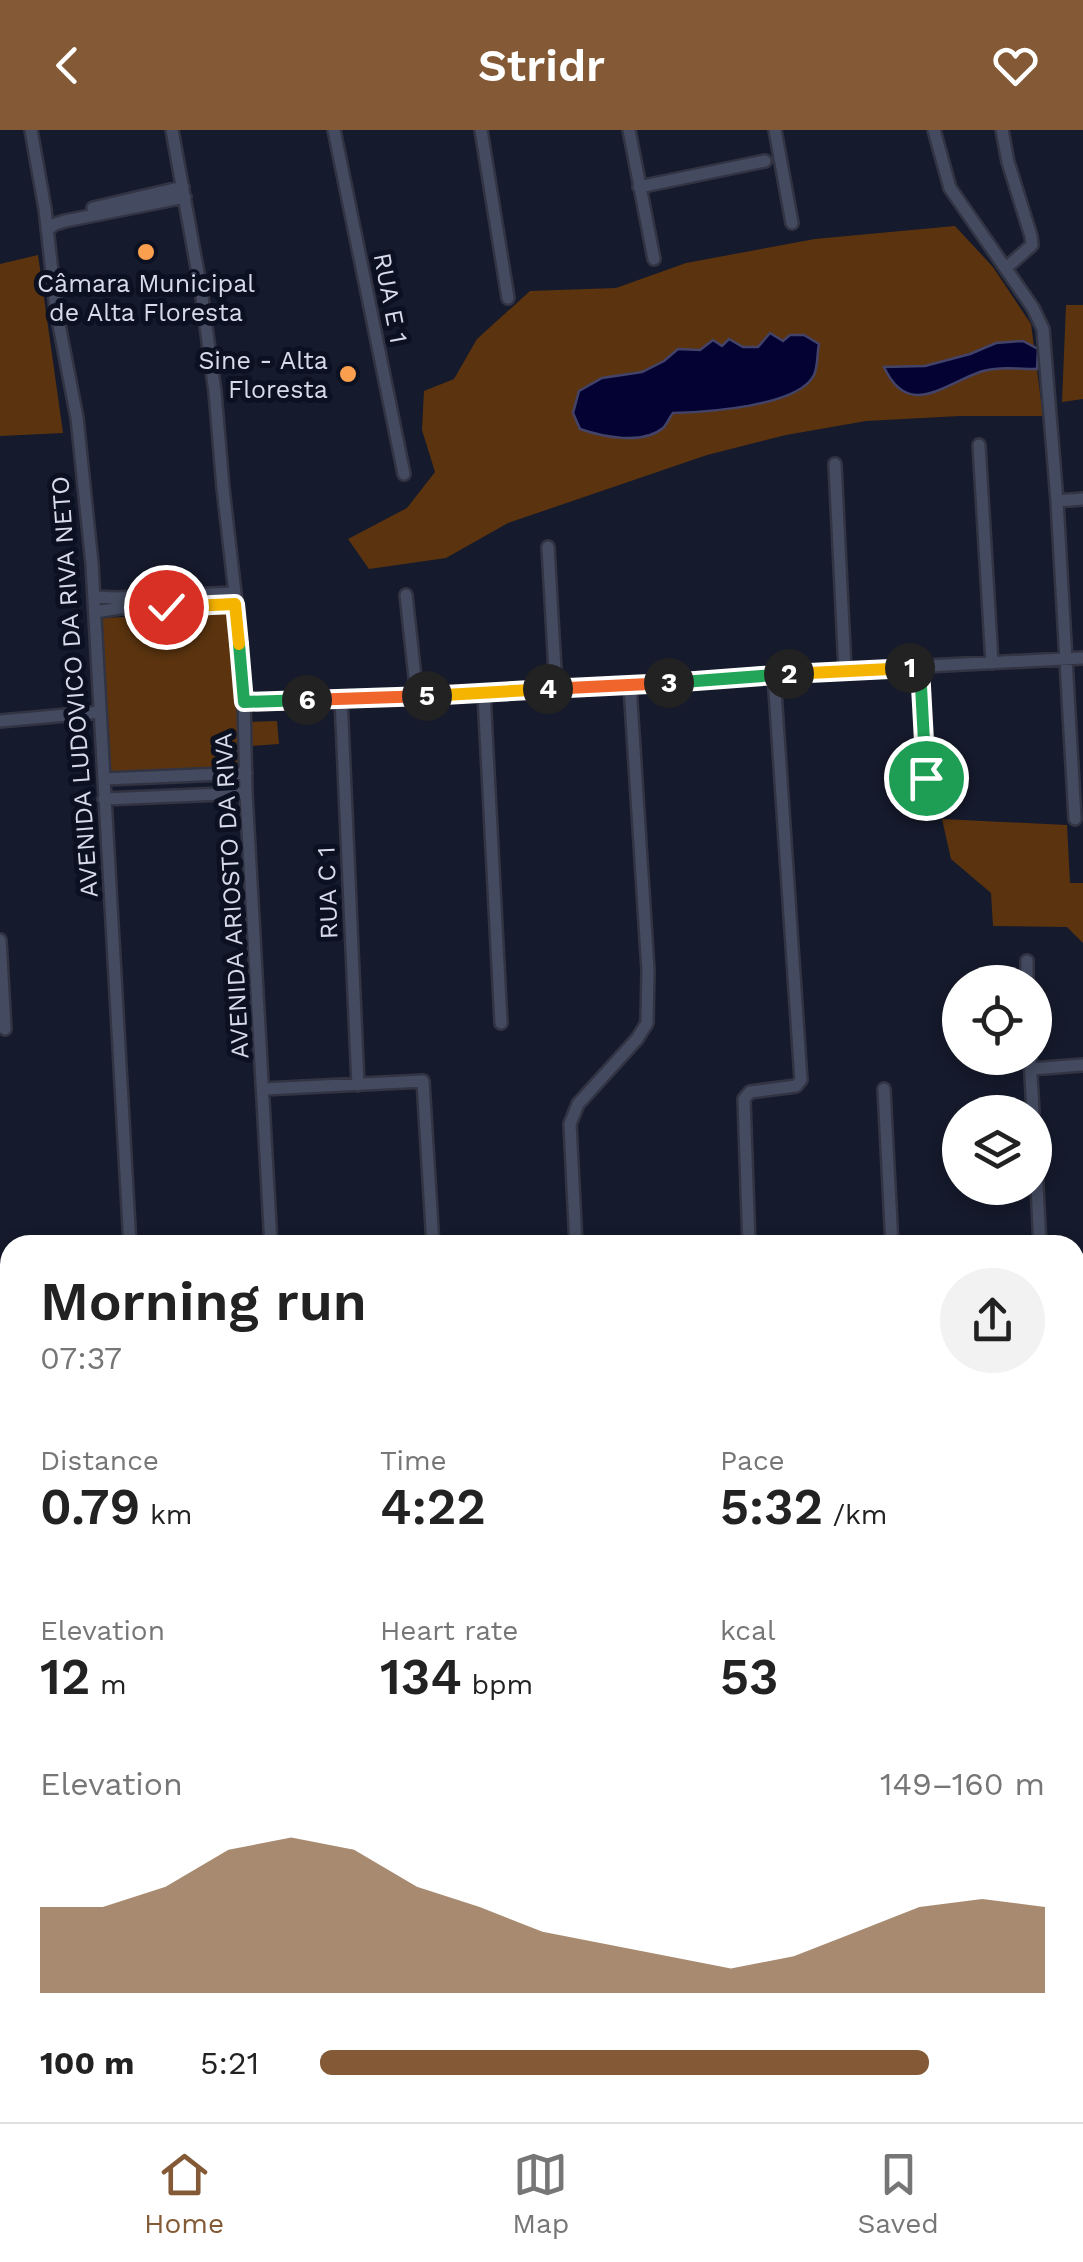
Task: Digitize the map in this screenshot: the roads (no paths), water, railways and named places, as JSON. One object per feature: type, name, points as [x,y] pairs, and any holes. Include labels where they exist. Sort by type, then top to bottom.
[{"type":"street","name":"AVENIDA LUDOVICO DA RIVA NETO","points":[[31,130],[45,208],[56,310],[77,418],[94,597],[129,1235]]},
{"type":"street","name":"AVENIDA ARIOSTO DA RIVA","points":[[172,130],[216,392],[235,598],[244,702],[271,1235]]},
{"type":"street","name":"RUA E 1","points":[[334,130],[404,474]]},
{"type":"street","points":[[480,130],[508,298]]},
{"type":"street","points":[[629,130],[654,259]]},
{"type":"street","points":[[775,130],[792,223]]},
{"type":"street","points":[[934,130],[950,188],[1033,308],[1043,329],[1075,820]]},
{"type":"street","points":[[1002,130],[1032,236],[1032,245],[1006,268]]},
{"type":"street","points":[[639,187],[765,160]]},
{"type":"street","points":[[45,208],[62,214],[184,192]]},
{"type":"street","points":[[48,230],[55,224],[184,192]]},
{"type":"street","points":[[979,445],[992,663]]},
{"type":"street","points":[[835,464],[845,670]]},
{"type":"street","points":[[1057,501],[1083,499]]},
{"type":"street","points":[[548,547],[556,688]]},
{"type":"street","points":[[406,595],[417,696]]},
{"type":"street","points":[[94,597],[167,602]]},
{"type":"street","points":[[95,612],[235,598]]},
{"type":"street","points":[[244,702],[484,694],[1083,658]]},
{"type":"street","points":[[920,668],[926,778]]},
{"type":"street","points":[[749,1235],[744,1099],[750,1092],[796,1086],[801,1080],[774,676]]},
{"type":"street","points":[[576,1235],[570,1124],[578,1104],[638,1039],[647,1023],[648,970],[630,686]]},
{"type":"street","points":[[484,694],[501,1023]]},
{"type":"street","name":"RUA C 1","points":[[341,698],[358,1085]]},
{"type":"street","points":[[0,720],[100,712]]},
{"type":"street","points":[[104,778],[246,773]]},
{"type":"street","points":[[104,799],[246,792]]},
{"type":"street","points":[[0,940],[5,1029]]},
{"type":"street","points":[[1027,960],[1027,965]]},
{"type":"street","points":[[1052,1064],[1083,1065]]},
{"type":"street","points":[[264,1089],[423,1081],[432,1235]]},
{"type":"street","points":[[884,1088],[891,1235]]},
{"type":"street","points":[[1038,1205],[1039,1235]]},
{"type":"place","name":"Câmara Municipal de Alta Floresta","points":[[146,252]]},
{"type":"place","name":"Sine - Alta Floresta","points":[[348,374]]}]
